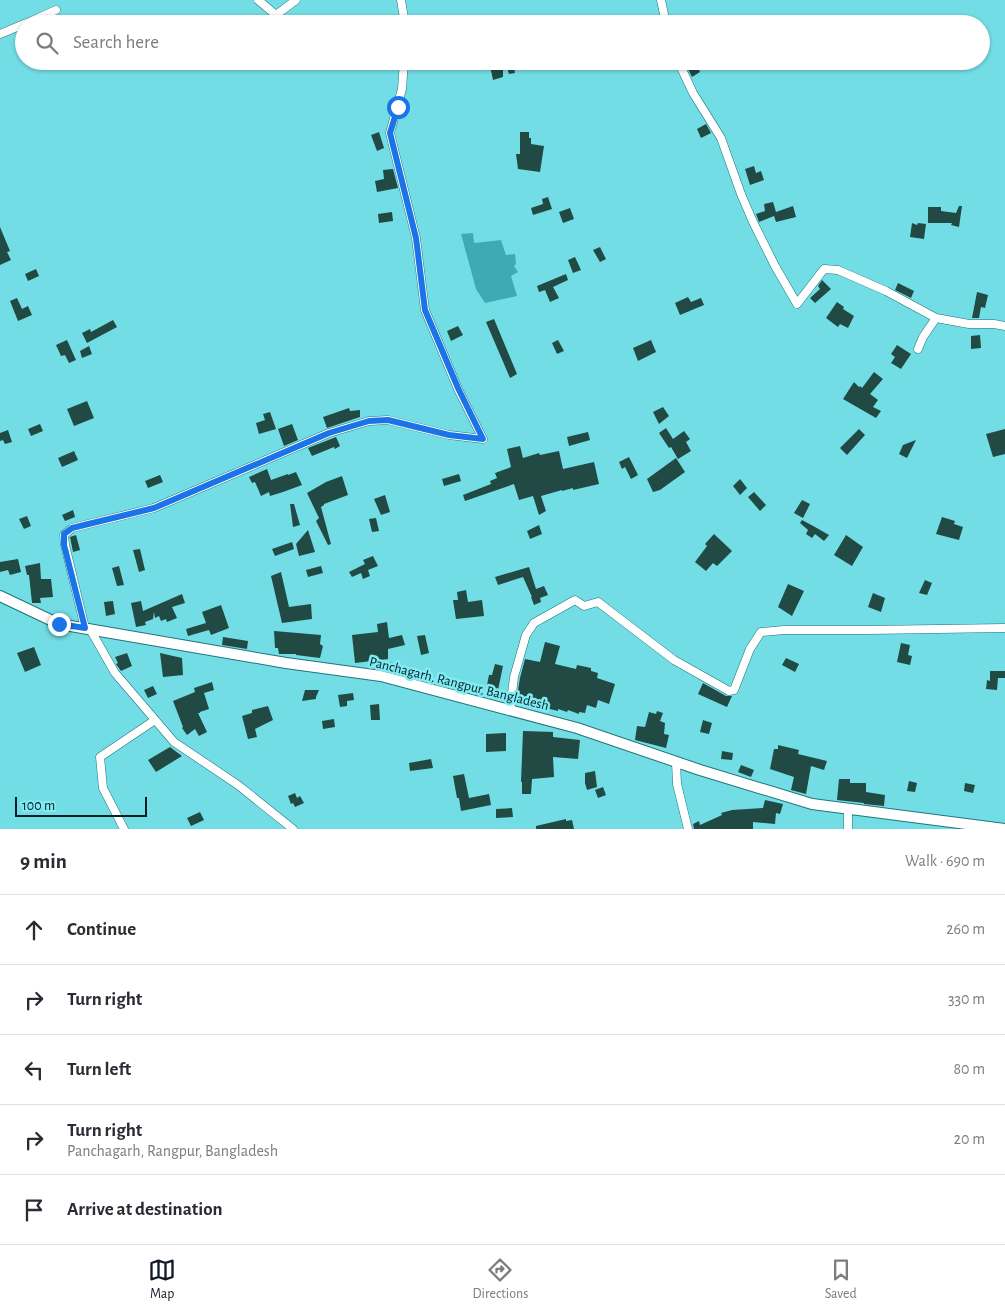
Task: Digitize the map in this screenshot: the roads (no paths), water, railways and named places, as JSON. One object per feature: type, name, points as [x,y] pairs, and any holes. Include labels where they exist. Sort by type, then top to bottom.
[{"type":"street","points":[[258,0],[275,15]]},
{"type":"street","points":[[277,15],[296,0]]},
{"type":"street","points":[[401,0],[404,15]]},
{"type":"street","points":[[661,0],[664,15]]},
{"type":"street","points":[[45,15],[56,10]]},
{"type":"street","points":[[0,34],[15,28]]},
{"type":"street","points":[[293,829],[238,785],[174,742],[115,673],[88,629],[64,545],[64,534],[72,528],[154,508],[329,433],[369,421],[388,420],[449,435],[483,439],[458,388],[425,310],[416,238],[390,133],[402,89],[403,70]]},
{"type":"street","points":[[682,70],[693,93],[721,138],[753,222],[797,304],[824,269],[838,270],[886,291],[936,318],[968,324],[1005,326]]},
{"type":"street","points":[[918,348],[923,336],[936,318]]},
{"type":"street","name":"Panchagarh, Rangpur, Bangladesh","points":[[0,596],[59,624],[286,663],[381,676],[578,728],[676,762],[812,804],[1005,829]]},
{"type":"street","points":[[510,710],[514,677],[526,635],[534,623],[575,600],[584,606],[598,602],[674,660],[729,690],[734,690],[750,649],[760,632],[784,630],[1005,628]]},
{"type":"street","points":[[124,829],[104,788],[100,757],[155,720]]},
{"type":"street","points":[[676,762],[677,784],[688,829]]},
{"type":"street","points":[[848,809],[848,829]]}]
